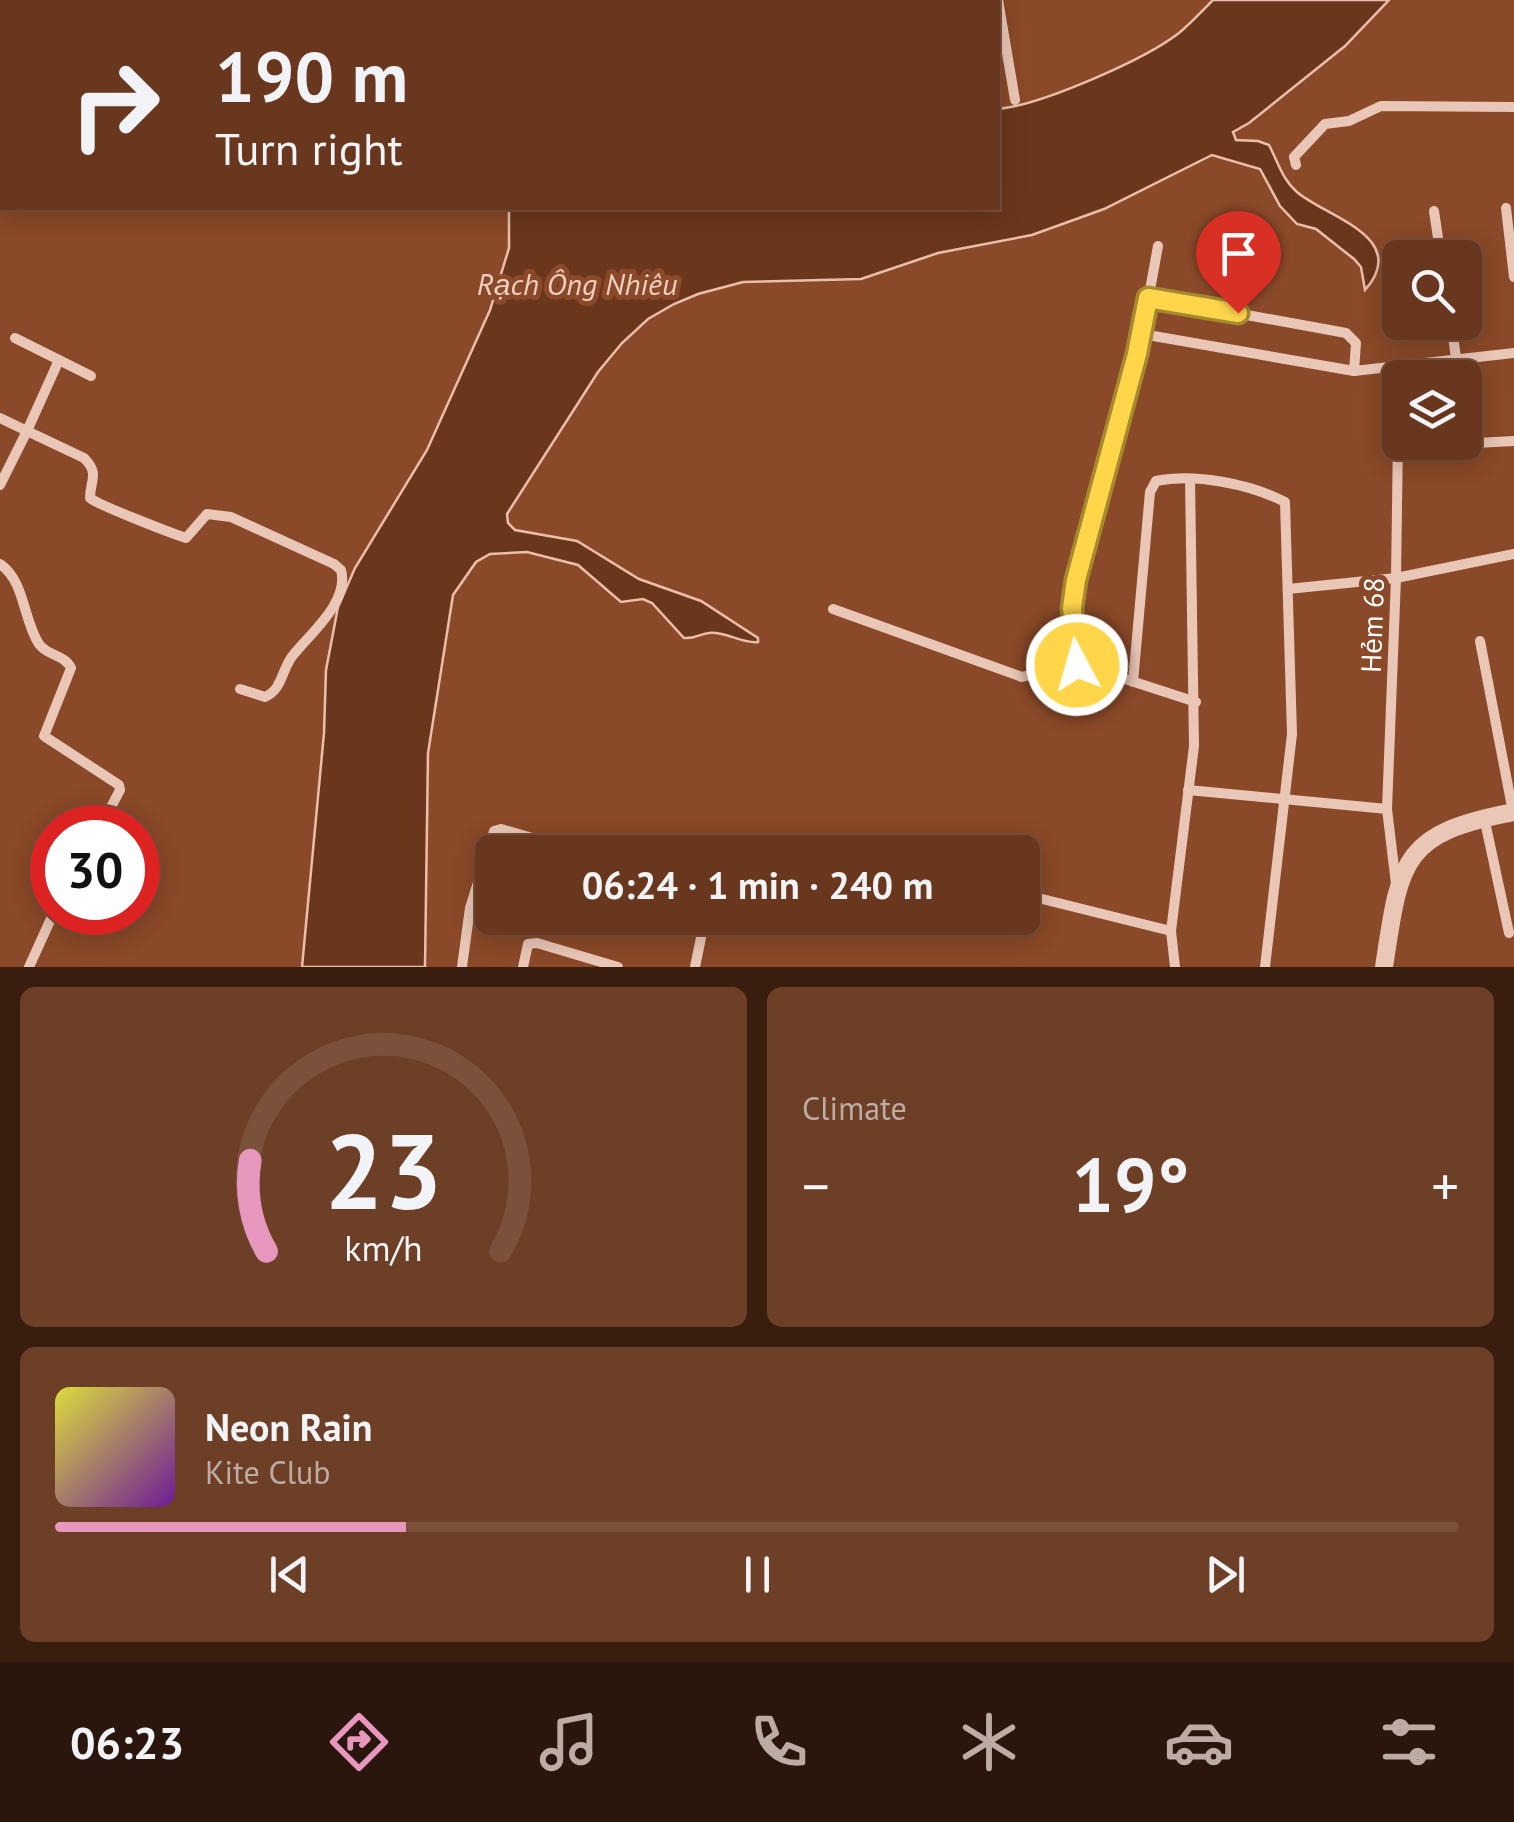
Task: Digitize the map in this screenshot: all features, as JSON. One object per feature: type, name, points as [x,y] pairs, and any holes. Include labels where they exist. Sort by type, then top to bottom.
[{"type":"street","points":[[1000,12],[1015,100]]},
{"type":"street","points":[[1296,165],[1294,156],[1325,124],[1356,119],[1381,106],[1514,106]]},
{"type":"street","points":[[1506,208],[1514,277]]},
{"type":"street","points":[[1434,211],[1438,240]]},
{"type":"street","points":[[1077,665],[1072,608],[1076,580],[1142,334],[1158,246]]},
{"type":"street","points":[[1148,298],[1346,333],[1356,342],[1354,371]]},
{"type":"street","points":[[1142,334],[1354,371],[1382,368]]},
{"type":"street","points":[[15,338],[90,376]]},
{"type":"street","points":[[1454,340],[1456,358]]},
{"type":"street","points":[[1442,360],[1514,353]]},
{"type":"street","points":[[0,486],[59,360]]},
{"type":"street","points":[[0,418],[84,458],[95,479],[89,494],[93,502],[186,538],[206,514],[231,517],[341,570],[342,585],[322,624],[292,656],[278,688],[265,697],[240,689]]},
{"type":"street","points":[[1482,443],[1514,441]]},
{"type":"street","name":"Hẻm 68","points":[[1396,884],[1388,809],[1399,460]]},
{"type":"street","points":[[1134,682],[1150,492],[1156,481],[1190,479],[1259,491],[1285,502],[1292,734],[1265,967]]},
{"type":"street","points":[[1175,967],[1171,931],[1196,702],[1190,479]]},
{"type":"street","points":[[1288,589],[1396,578],[1514,554]]},
{"type":"street","points":[[0,564],[10,572],[40,645],[66,660],[71,668],[44,736],[119,785],[112,805]]},
{"type":"street","points":[[833,609],[1022,677],[1077,665],[1196,702]]},
{"type":"street","points":[[1384,967],[1396,884],[1412,857],[1430,838],[1462,822],[1514,812],[1480,642]]},
{"type":"street","points":[[1188,790],[1388,809]]},
{"type":"street","points":[[1484,818],[1509,933]]},
{"type":"street","points":[[492,835],[501,828],[524,835]]},
{"type":"street","points":[[462,967],[475,892]]},
{"type":"street","points":[[1040,898],[1171,931]]},
{"type":"street","points":[[28,967],[43,935]]},
{"type":"street","points":[[695,967],[702,935]]},
{"type":"street","points":[[523,967],[528,944],[618,967]]},
{"type":"water","name":"Rạch Ông Nhiêu","points":[[1213,0],[1389,0],[1345,46],[1233,132],[1236,140],[1269,145],[1297,192],[1359,230],[1371,242],[1378,256],[1377,272],[1365,290],[1361,267],[1316,229],[1297,224],[1280,206],[1260,169],[1212,155],[1104,209],[1032,235],[938,253],[861,279],[743,282],[698,294],[648,319],[598,372],[507,514],[508,523],[515,530],[577,541],[639,579],[701,601],[758,638],[758,642],[715,633],[684,638],[652,603],[643,599],[621,602],[578,565],[527,552],[490,554],[476,562],[453,595],[428,753],[425,967],[302,967],[324,733],[326,670],[338,607],[355,568],[427,450],[490,310],[509,248],[509,210],[1000,210],[1000,109],[1092,80],[1179,33]]},
{"type":"route","points":[[1077,665],[1072,628],[1076,580],[1137,354],[1148,298],[1238,313]]}]
